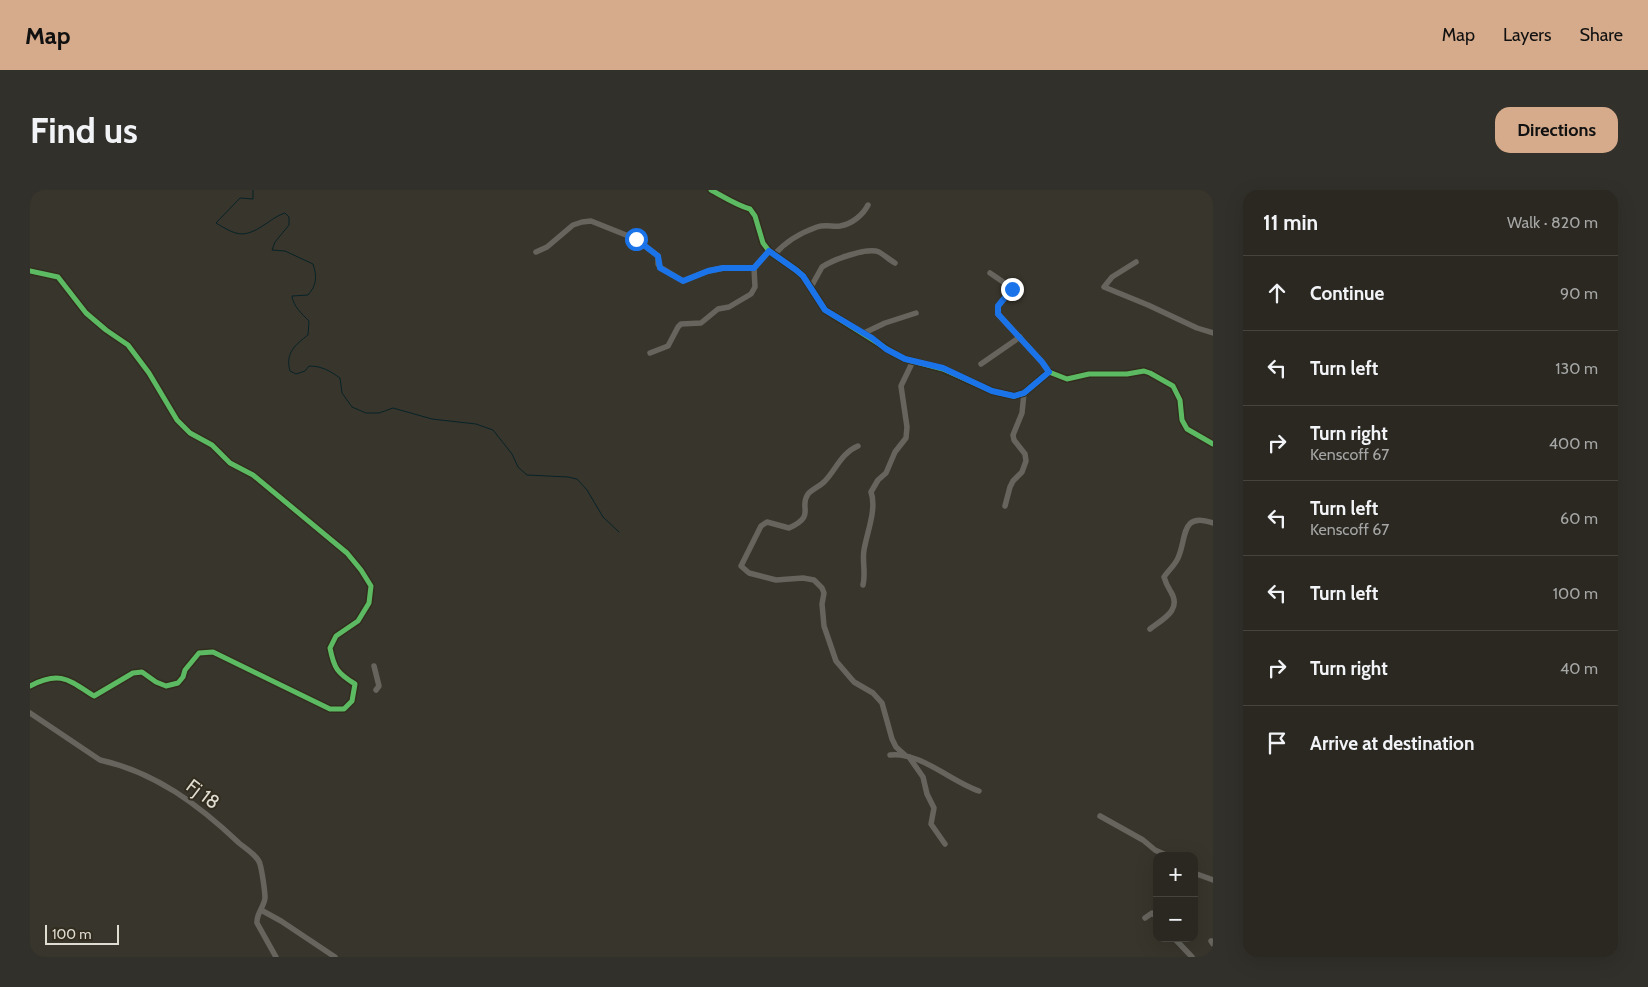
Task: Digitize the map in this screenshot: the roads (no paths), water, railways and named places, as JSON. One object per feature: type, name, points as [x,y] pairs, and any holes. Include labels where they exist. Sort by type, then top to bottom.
[{"type":"street","points":[[711,190],[730,199],[736,205],[750,208],[758,224],[759,235],[772,253],[796,270],[811,288],[825,310],[864,333],[886,349],[913,361],[943,368],[992,391],[1014,396],[1024,393],[1049,372]]},
{"type":"street","points":[[536,252],[547,247],[573,225],[591,221],[636,239],[658,256],[660,268],[679,281],[686,281],[708,271],[723,268],[754,268],[791,240],[818,226],[840,226],[858,218],[868,205]]},
{"type":"street","points":[[811,288],[822,267],[866,251],[878,252],[895,263]]},
{"type":"street","points":[[1136,262],[1112,276],[1104,287],[1197,328],[1213,333]]},
{"type":"street","points":[[650,353],[668,346],[681,324],[701,323],[718,309],[729,306],[751,294],[755,287],[754,268]]},
{"type":"street","points":[[30,271],[58,277],[86,313],[128,345],[149,373],[177,420],[190,433],[212,445],[230,463],[253,475],[347,553],[362,570],[370,586],[369,603],[358,621],[336,636],[330,648],[334,666],[342,675],[355,684],[352,701],[344,710],[330,709],[213,652],[199,653],[185,670],[183,677],[178,683],[166,686],[156,682],[142,672],[133,673],[94,696],[62,677],[54,677],[30,686]]},
{"type":"street","points":[[990,273],[1012,287],[1012,291],[1001,301],[997,309],[998,314],[1049,372],[1067,379],[1089,374],[1127,374],[1144,370],[1173,386],[1180,400],[1182,420],[1187,429],[1213,444]]},
{"type":"street","points":[[864,333],[885,323],[916,313]]},
{"type":"street","points":[[981,364],[1020,337]]},
{"type":"street","points":[[863,585],[865,575],[864,551],[869,534],[873,497],[871,492],[878,480],[886,473],[895,452],[906,438],[907,427],[901,386],[913,361]]},
{"type":"street","points":[[1005,506],[1013,481],[1022,472],[1026,458],[1014,440],[1013,435],[1022,413],[1024,393]]},
{"type":"street","points":[[858,446],[846,452],[833,472],[809,493],[802,521],[789,528],[766,522],[761,526],[741,566],[749,573],[776,580],[803,578],[814,580],[822,588],[824,593],[822,604],[824,626],[836,661],[854,682],[873,693],[882,703],[896,747],[907,756],[923,777],[927,794],[934,808],[931,824],[945,844]]},
{"type":"street","points":[[1150,629],[1171,613],[1174,608],[1174,600],[1164,578],[1179,557],[1184,534],[1189,525],[1197,520],[1204,519],[1213,523]]},
{"type":"street","points":[[374,666],[379,686],[376,690]]},
{"type":"street","name":"Fj 18","points":[[30,713],[100,760],[152,778],[185,797],[230,834],[260,862],[265,898],[256,918],[276,957]]},
{"type":"street","points":[[890,755],[907,756],[980,791]]},
{"type":"street","points":[[1100,816],[1143,840],[1159,852]]},
{"type":"street","points":[[1198,874],[1213,880]]},
{"type":"street","points":[[261,910],[334,957]]},
{"type":"street","points":[[1145,918],[1153,914]]},
{"type":"street","points":[[1178,942],[1192,957]]},
{"type":"waterway","points":[[253,190],[253,199],[240,198],[216,223],[234,233],[245,234],[285,213],[289,217],[289,225],[275,242],[272,250],[285,251],[313,264],[315,272],[315,284],[308,295],[292,296],[296,306],[309,321],[308,335],[295,346],[290,354],[290,371],[296,374],[305,371],[309,366],[329,371],[340,378],[342,393],[352,407],[366,413],[379,413],[393,408],[432,419],[476,424],[493,430],[512,454],[518,467],[527,475],[577,479],[587,490],[603,517],[619,532]]}]
